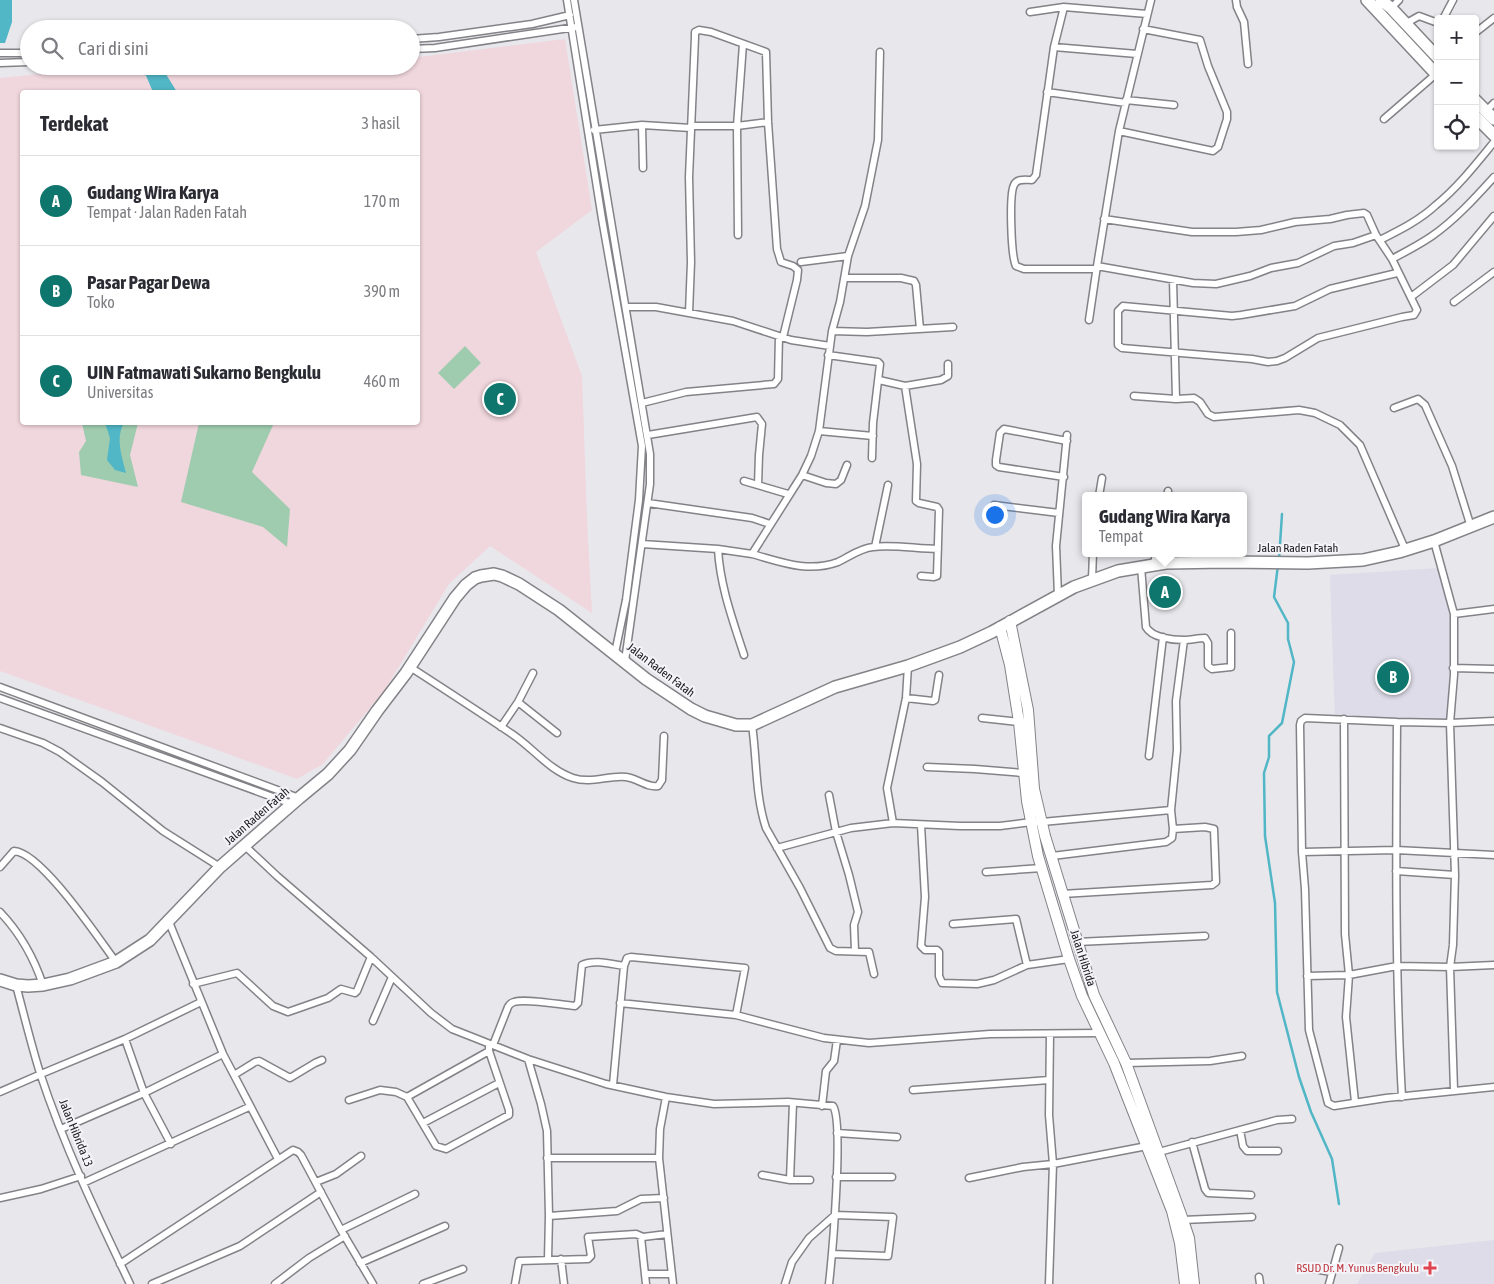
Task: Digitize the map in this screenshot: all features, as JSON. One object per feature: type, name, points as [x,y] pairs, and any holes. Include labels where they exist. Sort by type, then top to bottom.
[{"type":"highway","points":[[1367,0],[1434,66]]},
{"type":"highway","points":[[1381,0],[1395,4],[1405,24],[1434,65]]},
{"type":"highway","points":[[1487,112],[1494,135]]},
{"type":"highway","name":"Jalan Raden Fatah","points":[[0,980],[16,985],[43,985],[88,974],[116,962],[150,940],[220,867],[328,774],[350,750],[410,667],[459,592],[475,578],[494,574],[512,580],[545,600],[653,684],[690,709],[736,725],[752,725],[835,687],[908,666],[960,647],[1092,579],[1140,567],[1155,559],[1290,563],[1363,560],[1434,541],[1494,517]]},
{"type":"main road","name":"Jalan Hibrida","points":[[1005,624],[1019,722],[1023,773],[1030,822],[1042,868],[1082,996],[1146,1131],[1147,1146],[1172,1211],[1180,1243],[1185,1284]]},
{"type":"main road","points":[[1005,624],[1028,710],[1034,789],[1062,894],[1094,995],[1126,1064],[1146,1131],[1159,1152],[1183,1220],[1189,1238],[1194,1284]]},
{"type":"street","points":[[567,0],[575,27],[596,129],[626,307],[624,328],[642,446],[640,498],[626,600],[615,653]]},
{"type":"street","points":[[574,0],[575,27],[598,197],[648,435],[650,484],[625,661]]},
{"type":"street","points":[[1089,320],[1119,131],[1151,0]]},
{"type":"street","points":[[1236,0],[1237,8],[1244,22],[1248,64]]},
{"type":"street","points":[[1445,15],[1453,0]]},
{"type":"street","points":[[1030,12],[1064,7],[1147,14]]},
{"type":"street","points":[[1064,7],[1054,47],[1036,175],[1032,180],[1016,182],[1013,187],[1011,222],[1015,263],[1016,266],[1024,269],[1097,268],[1193,283],[1216,284],[1250,276],[1271,268],[1298,262],[1334,246],[1378,237],[1420,218],[1458,184],[1494,142]]},
{"type":"street","points":[[420,39],[440,38],[570,15]]},
{"type":"street","points":[[1405,24],[1419,16],[1434,21]]},
{"type":"street","points":[[1479,30],[1494,18]]},
{"type":"street","points":[[524,24],[526,34]]},
{"type":"street","points":[[420,49],[575,27]]},
{"type":"street","points":[[1119,131],[1212,151],[1218,147],[1227,119],[1226,106],[1208,66],[1200,40],[1143,29]]},
{"type":"street","points":[[642,403],[686,392],[774,384],[778,379],[781,337],[797,280],[798,270],[781,262],[777,249],[768,122],[766,52],[711,32],[699,30],[695,32],[689,177],[689,314]]},
{"type":"street","points":[[738,234],[737,126],[744,44]]},
{"type":"street","points":[[1054,47],[1137,54]]},
{"type":"street","points":[[752,554],[802,474],[811,456],[819,431],[832,331],[845,278],[848,256],[865,206],[878,140],[880,52]]},
{"type":"street","points":[[0,53],[20,53]]},
{"type":"street","points":[[0,63],[20,62]]},
{"type":"street","points":[[1384,118],[1409,98],[1434,70]]},
{"type":"street","points":[[1047,92],[1126,102],[1174,105]]},
{"type":"street","points":[[588,132],[596,129],[642,126],[737,126],[768,122]]},
{"type":"street","points":[[642,126],[643,168]]},
{"type":"street","points":[[1392,259],[1439,231],[1472,202],[1494,177]]},
{"type":"street","points":[[598,197],[606,194]]},
{"type":"street","points":[[1104,219],[1192,232],[1236,232],[1261,230],[1295,222],[1330,219],[1363,213],[1367,215],[1392,259],[1417,310],[1414,316],[1402,317],[1318,338],[1277,361],[1268,362],[1122,348],[1118,342],[1118,311],[1121,306],[1232,316],[1295,306],[1330,288],[1398,273]]},
{"type":"street","points":[[1411,297],[1453,265],[1494,216]]},
{"type":"street","points":[[802,262],[848,256]]},
{"type":"street","points":[[1454,302],[1493,275]]},
{"type":"street","points":[[845,278],[908,278],[914,281],[920,329]]},
{"type":"street","points":[[1173,280],[1172,310],[1176,399]]},
{"type":"street","points":[[626,307],[656,308],[733,321],[781,337],[830,346]]},
{"type":"street","points":[[832,331],[867,332],[953,326]]},
{"type":"street","points":[[828,355],[878,362],[880,366],[872,458]]},
{"type":"street","points":[[879,380],[904,386],[945,379],[948,374],[948,364]]},
{"type":"street","points":[[904,386],[917,464],[916,502],[939,509],[936,576],[921,576]]},
{"type":"street","points":[[1134,396],[1198,399],[1208,414],[1214,417],[1299,410],[1315,413],[1340,424],[1360,445],[1406,549]]},
{"type":"street","points":[[1394,408],[1418,399],[1425,405],[1452,466],[1471,527]]},
{"type":"street","points":[[648,435],[757,417],[762,424],[758,485]]},
{"type":"street","points":[[1058,595],[1056,546],[1064,477],[1067,438],[1004,429],[1000,433],[996,465],[1064,477]]},
{"type":"street","points":[[819,431],[873,436]]},
{"type":"street","points":[[802,474],[826,483],[836,484],[841,480],[847,465]]},
{"type":"street","points":[[1100,492],[1102,478]]},
{"type":"street","points":[[744,481],[788,494]]},
{"type":"street","points":[[875,547],[888,485]]},
{"type":"street","points":[[640,498],[648,501],[752,518],[770,524]]},
{"type":"street","points":[[994,506],[1059,512]]},
{"type":"street","points":[[1434,541],[1454,614],[1454,668],[1450,723],[1455,875],[1450,967],[1454,1090]]},
{"type":"street","points":[[642,544],[718,549],[752,554],[786,564],[813,568],[823,567],[875,547],[938,549]]},
{"type":"street","points":[[718,549],[719,564],[728,608],[744,655]]},
{"type":"street","points":[[1092,579],[1093,557]]},
{"type":"street","points":[[1140,567],[1146,627],[1151,633],[1184,640],[1206,638],[1209,668],[1212,669],[1229,668],[1232,666],[1231,633]]},
{"type":"street","points":[[1454,614],[1494,609]]},
{"type":"street","points":[[1149,756],[1163,637]]},
{"type":"street","points":[[1052,856],[1166,842],[1172,838],[1171,810],[1177,750],[1176,701],[1184,640]]},
{"type":"street","points":[[893,823],[887,788],[906,698],[908,666]]},
{"type":"street","points":[[410,667],[501,727],[560,772],[574,778],[594,781],[618,776],[631,778],[655,787],[661,784],[662,780],[664,736]]},
{"type":"street","points":[[1454,668],[1494,670]]},
{"type":"street","points":[[501,727],[518,702],[533,672]]},
{"type":"street","points":[[906,698],[935,700],[939,675]]},
{"type":"street","points":[[0,687],[255,781],[295,801]]},
{"type":"street","points":[[0,698],[251,789],[295,801]]},
{"type":"street","points":[[518,702],[557,733]]},
{"type":"street","points":[[982,718],[1019,722]]},
{"type":"street","points":[[1494,721],[1450,723],[1305,718],[1300,721],[1302,852],[1305,890],[1309,1030],[1328,1103],[1334,1106],[1402,1096],[1494,1087]]},
{"type":"street","points":[[1344,719],[1345,934],[1349,975],[1346,1017],[1355,1102]]},
{"type":"street","points":[[1397,722],[1397,966],[1402,1096]]},
{"type":"street","points":[[752,725],[762,818],[766,828],[820,926],[830,948],[836,951],[870,953],[874,974]]},
{"type":"street","points":[[0,728],[43,743],[60,752],[102,782],[163,831],[220,867]]},
{"type":"street","points":[[927,767],[1023,773]]},
{"type":"street","points":[[251,789],[255,781]]},
{"type":"street","points":[[829,795],[836,832],[858,912],[854,925],[855,952]]},
{"type":"street","points":[[777,848],[851,828],[893,823],[1000,826],[1171,810]]},
{"type":"street","points":[[921,825],[925,897],[921,946],[925,950],[939,952],[941,982],[945,984],[977,984],[994,980],[1027,965],[1069,959]]},
{"type":"street","points":[[1062,894],[1215,884],[1214,829],[1211,827],[1173,829]]},
{"type":"street","points":[[244,845],[442,1022],[490,1047],[613,1085],[666,1097],[714,1104],[793,1102],[833,1106],[836,1110],[837,1133],[835,1215],[829,1284]]},
{"type":"street","points":[[0,867],[17,850],[29,858],[65,893],[116,962]]},
{"type":"street","points":[[1302,852],[1396,850],[1494,855]]},
{"type":"street","points":[[986,872],[1042,868]]},
{"type":"street","points":[[1396,871],[1455,875]]},
{"type":"street","points":[[0,912],[28,951],[43,985]]},
{"type":"street","points":[[953,924],[1016,919],[1027,965]]},
{"type":"street","points":[[169,922],[223,1054],[278,1159]]},
{"type":"street","points":[[1077,942],[1205,936]]},
{"type":"street","points":[[613,1085],[624,966],[627,958],[631,956],[745,968],[736,1015]]},
{"type":"street","points":[[193,984],[237,973],[273,1006],[288,1012],[328,998],[341,989],[352,993],[357,992],[371,957]]},
{"type":"street","points":[[407,1096],[490,1047],[508,1007],[512,1003],[530,1002],[575,1006],[578,1003],[582,965],[598,963],[624,966]]},
{"type":"street","points":[[1308,976],[1349,975],[1397,966],[1450,967],[1494,965]]},
{"type":"street","points":[[373,1020],[392,978]]},
{"type":"street","name":"Jalan Hibrida 13","points":[[16,985],[40,1074],[83,1184],[130,1284]]},
{"type":"street","points":[[0,1092],[125,1039],[201,1002]]},
{"type":"street","points":[[620,1003],[736,1015],[837,1040],[869,1043],[990,1034],[1100,1033]]},
{"type":"street","points":[[1049,1284],[1053,1164],[1049,1115],[1050,1034]]},
{"type":"street","points":[[125,1039],[144,1093],[171,1144]]},
{"type":"street","points":[[822,1106],[826,1071],[834,1061],[837,1040]]},
{"type":"street","points":[[348,1100],[386,1090],[407,1096],[438,1148],[446,1149],[509,1115],[490,1047]]},
{"type":"street","points":[[61,1128],[144,1093],[223,1054]]},
{"type":"street","points":[[1126,1064],[1210,1061],[1242,1056]]},
{"type":"street","points":[[528,1059],[545,1120],[549,1216],[548,1259]]},
{"type":"street","points":[[234,1075],[259,1061],[290,1078],[315,1062],[322,1060]]},
{"type":"street","points":[[913,1090],[1049,1080]]},
{"type":"street","points":[[423,1123],[500,1083]]},
{"type":"street","points":[[666,1097],[660,1130],[659,1158],[674,1284]]},
{"type":"street","points":[[790,1180],[793,1102]]},
{"type":"street","points":[[83,1184],[250,1107]]},
{"type":"street","points":[[1159,1152],[1277,1120],[1292,1119]]},
{"type":"street","points":[[1240,1130],[1243,1146],[1247,1151],[1278,1151]]},
{"type":"street","points":[[837,1133],[898,1137]]},
{"type":"street","points":[[1192,1142],[1205,1189],[1208,1193],[1252,1194]]},
{"type":"street","points":[[970,1178],[1147,1146]]},
{"type":"street","points":[[120,1264],[293,1150],[298,1152],[316,1182],[373,1284]]},
{"type":"street","points":[[316,1182],[336,1174],[361,1156]]},
{"type":"street","points":[[547,1158],[659,1158]]},
{"type":"street","points":[[762,1175],[790,1180],[810,1180]]},
{"type":"street","points":[[0,1198],[41,1189],[81,1176]]},
{"type":"street","points":[[836,1177],[892,1178]]},
{"type":"street","points":[[152,1284],[240,1246],[321,1192]]},
{"type":"street","points":[[275,1284],[343,1233],[415,1194]]},
{"type":"street","points":[[549,1216],[617,1211],[641,1199],[664,1198]]},
{"type":"street","points":[[785,1284],[792,1262],[809,1238],[835,1215],[893,1217],[888,1256],[832,1254]]},
{"type":"street","points":[[1183,1220],[1252,1217]]},
{"type":"street","points":[[360,1263],[445,1226]]},
{"type":"street","points":[[515,1284],[519,1262],[590,1258],[588,1236],[667,1234]]},
{"type":"street","points":[[641,1236],[646,1284]]},
{"type":"street","points":[[1329,1284],[1331,1272],[1340,1248]]},
{"type":"street","points":[[561,1259],[564,1284]]},
{"type":"street","points":[[1309,1268],[1331,1272]]},
{"type":"street","points":[[423,1284],[463,1269]]},
{"type":"street","points":[[646,1274],[672,1274]]},
{"type":"shaded area","points":[[565,39],[592,210],[536,252],[582,376],[592,613],[490,546],[449,584],[384,691],[323,764],[297,779],[0,671],[0,78],[30,75],[420,75],[420,57]]},
{"type":"shaded area","points":[[1438,568],[1455,635],[1451,720],[1335,724],[1330,575]]},
{"type":"shaded area","name":"RSUD Dr. M. Yunus Bengkulu","points":[[1494,1240],[1494,1284],[1357,1284],[1375,1253]]},
{"type":"green space","points":[[465,346],[481,363],[454,389],[438,373]]},
{"type":"green space","points":[[82,425],[138,425],[130,455],[138,487],[81,475],[79,452],[86,441]]},
{"type":"green space","points":[[199,425],[273,425],[252,472],[290,509],[287,547],[263,527],[181,502]]},
{"type":"water","points":[[0,0],[12,0],[12,22],[5,43],[0,43]]},
{"type":"water","points":[[146,75],[166,75],[176,90],[152,90]]},
{"type":"water","points":[[123,425],[120,441],[126,473],[115,470],[107,460],[110,438],[106,426]]},
{"type":"waterway","points":[[1279,560],[1282,514]]},
{"type":"waterway","points":[[1278,565],[1274,597],[1288,623],[1288,639],[1294,662],[1282,723],[1269,736],[1269,757],[1264,773],[1265,836],[1275,903],[1277,992],[1299,1077],[1311,1112],[1332,1159],[1339,1204]]},
{"type":"place","name":"UIN Fatmawati Sukarno Bengkulu","points":[[500,399]]},
{"type":"place","name":"Gudang Wira Karya","points":[[1165,592]]},
{"type":"place","name":"Pasar Pagar Dewa","points":[[1393,677]]},
{"type":"place","name":"RSUD Dr. M. Yunus Bengkulu","points":[[1430,1268]]}]
